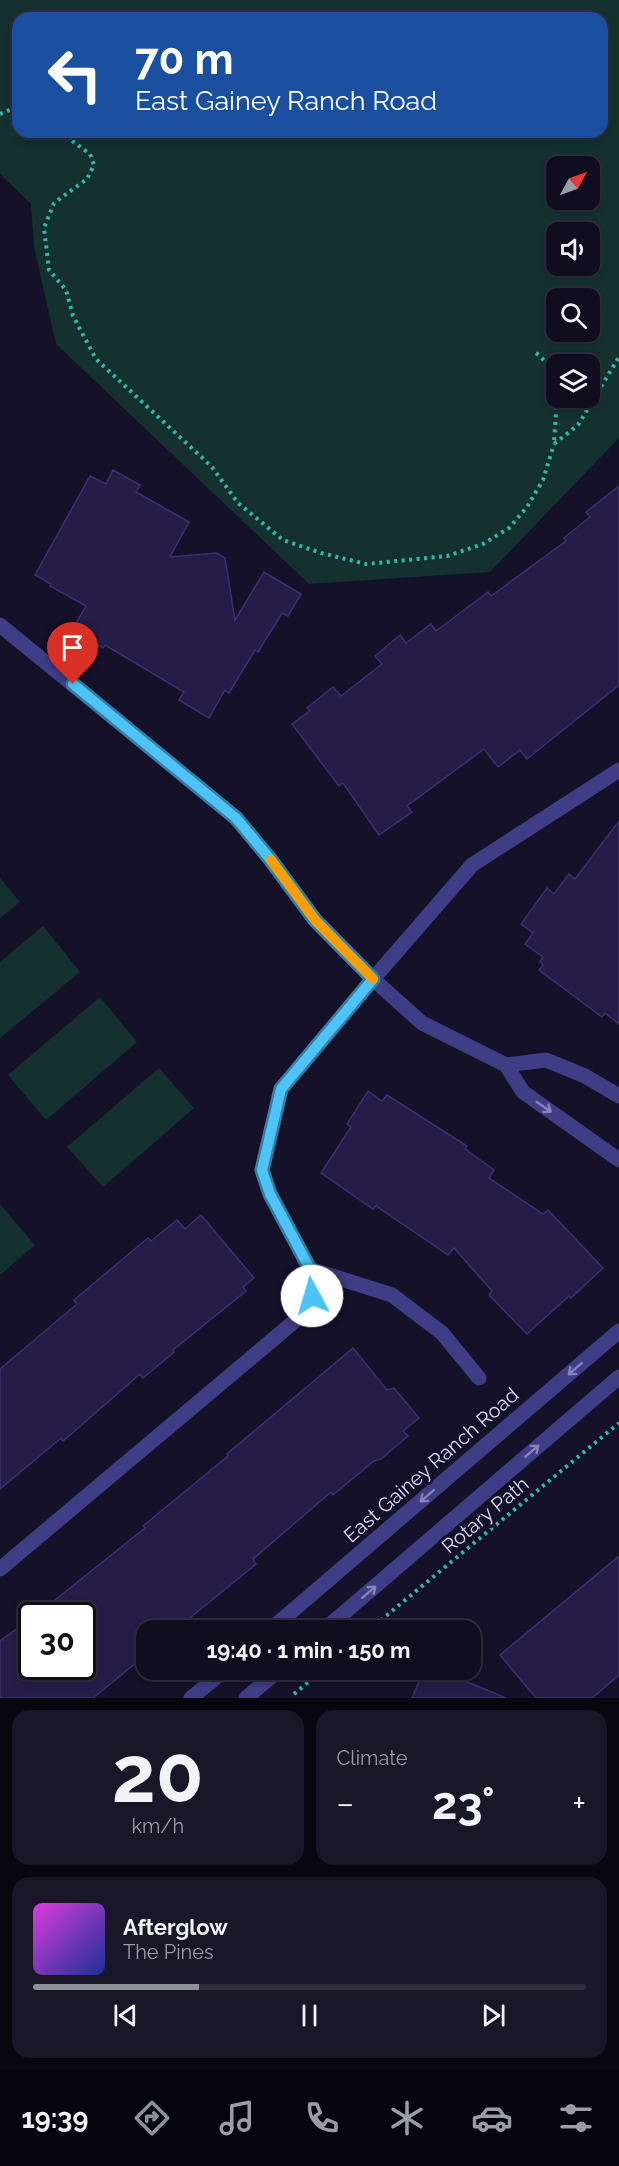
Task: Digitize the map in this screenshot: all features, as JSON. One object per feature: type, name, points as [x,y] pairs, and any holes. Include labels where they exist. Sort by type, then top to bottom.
[{"type":"street","points":[[0,625],[236,818],[315,920],[373,979],[422,1023],[506,1065],[523,1092],[619,1160]]},
{"type":"street","points":[[0,1569],[302,1315],[312,1296],[310,1269],[270,1194],[262,1170],[281,1089],[472,865],[619,770]]},
{"type":"street","points":[[506,1065],[546,1060],[585,1076],[619,1095]]},
{"type":"street","name":"East Gainey Ranch Road","points":[[310,1269],[392,1295],[442,1333],[479,1378]]},
{"type":"street","name":"East Gainey Ranch Road","points":[[282,1620],[619,1331]]},
{"type":"street","points":[[336,1620],[619,1377]]},
{"type":"street","points":[[191,1698],[213,1680]]},
{"type":"street","points":[[246,1698],[267,1680]]},
{"type":"path","points":[[68,138],[90,154],[94,165],[87,179],[54,203],[44,228],[49,270],[66,290],[73,316],[96,359],[212,467],[238,503],[283,540],[366,564],[447,556],[483,544],[509,528],[527,507],[543,480],[554,444],[556,385],[546,360],[537,353]]},
{"type":"path","points":[[554,444],[579,425],[619,357]]},
{"type":"path","name":"Rotary Path","points":[[381,1620],[619,1423]]},
{"type":"path","points":[[288,1698],[310,1680]]},
{"type":"green space","points":[[0,0],[619,0],[619,438],[490,572],[309,584],[56,344],[34,247],[31,204],[0,174]]},
{"type":"green space","points":[[0,878],[20,902],[0,918]]},
{"type":"green space","points":[[43,926],[80,972],[0,1038],[0,962]]},
{"type":"green space","points":[[100,997],[137,1042],[46,1120],[8,1075]]},
{"type":"green space","points":[[159,1068],[194,1108],[103,1187],[67,1147]]},
{"type":"green space","points":[[0,1204],[35,1245],[0,1275]]},
{"type":"building","points":[[113,470],[140,485],[136,492],[189,522],[170,557],[217,553],[225,558],[235,620],[264,572],[301,594],[288,616],[282,613],[258,652],[255,650],[229,693],[225,690],[209,718],[179,700],[184,692],[105,645],[103,648],[72,630],[86,606],[35,575],[90,476],[106,484]]},
{"type":"building","points":[[619,486],[619,685],[527,759],[520,750],[498,767],[484,749],[407,806],[412,812],[379,835],[343,783],[339,786],[292,724],[310,711],[307,708],[333,687],[341,696],[382,664],[375,656],[400,635],[406,643],[431,624],[436,631],[488,592],[491,596],[566,541],[564,538],[590,517],[586,512]]},
{"type":"building","points":[[619,821],[619,1024],[605,1013],[602,1017],[539,970],[543,965],[540,962],[543,957],[525,944],[533,933],[521,924],[547,888],[554,894],[569,874],[575,879]]},
{"type":"building","points":[[368,1091],[382,1101],[387,1095],[467,1146],[465,1149],[494,1170],[489,1178],[543,1214],[548,1210],[603,1268],[527,1334],[489,1295],[492,1291],[454,1248],[448,1255],[376,1206],[373,1209],[321,1173],[351,1127],[347,1124]]},
{"type":"building","points":[[201,1215],[254,1278],[243,1287],[246,1291],[173,1350],[174,1352],[143,1378],[140,1374],[63,1441],[61,1438],[0,1489],[0,1369],[77,1304],[74,1300],[148,1238],[151,1241],[177,1220],[185,1229]]},
{"type":"building","points":[[353,1348],[387,1390],[394,1388],[419,1418],[403,1431],[408,1436],[333,1495],[331,1492],[253,1559],[256,1564],[187,1620],[136,1620],[136,1663],[93,1698],[0,1698],[0,1641],[18,1628],[18,1680],[96,1680],[96,1602],[52,1602],[145,1528],[143,1526],[228,1456],[227,1454]]},
{"type":"building","points":[[619,1556],[619,1675],[592,1698],[536,1698],[500,1655]]},
{"type":"building","points":[[420,1680],[463,1680],[506,1698],[412,1698]]},
{"type":"slow traffic","points":[[271,860],[315,920],[373,979]]},
{"type":"route","points":[[73,684],[236,818],[315,920],[373,979],[281,1089],[262,1170],[270,1194],[310,1269],[312,1296]]}]
